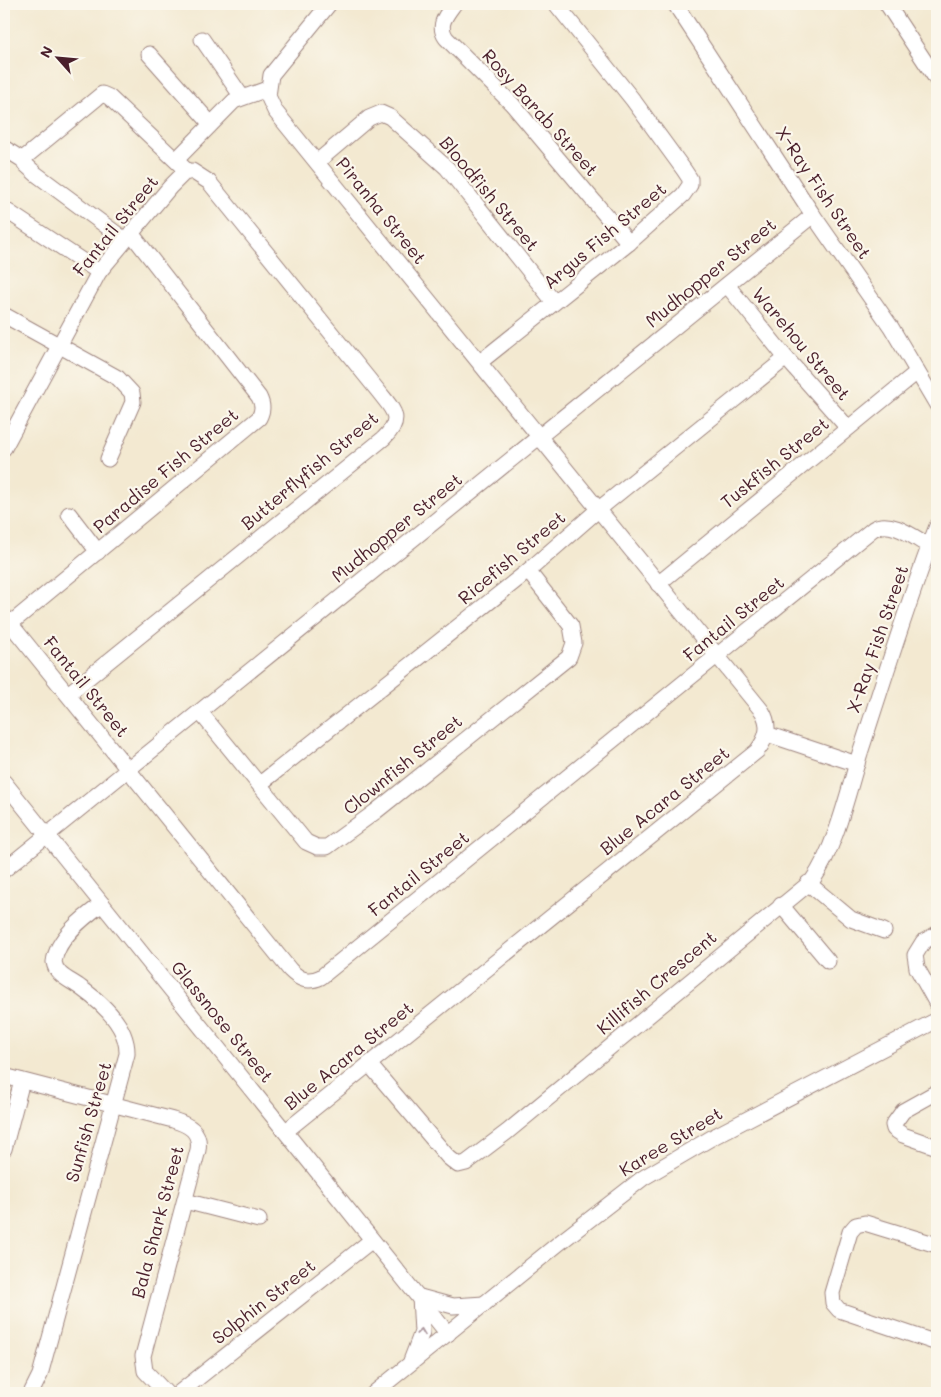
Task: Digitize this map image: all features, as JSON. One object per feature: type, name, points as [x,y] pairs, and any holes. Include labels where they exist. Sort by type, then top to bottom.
[{"type":"street","points":[[176,160],[210,123],[242,96],[267,89],[274,68],[329,4]]},
{"type":"street","name":"Rosy Barab Street","points":[[454,4],[442,23],[443,34],[512,104],[629,244]]},
{"type":"street","name":"Argus Fish Street","points":[[480,362],[629,244],[688,191],[690,179],[633,100],[556,4]]},
{"type":"street","name":"X-Ray Fish Street","points":[[675,4],[813,215],[891,327],[937,405]]},
{"type":"street","points":[[887,4],[937,80]]},
{"type":"street","points":[[202,39],[242,96]]},
{"type":"street","points":[[149,54],[210,123]]},
{"type":"street","name":"Piranha Street","points":[[267,89],[275,111],[539,436]]},
{"type":"street","name":"Butterflyfish Street","points":[[23,160],[102,94],[108,97],[176,160],[209,182],[379,392],[392,409],[395,424],[384,438],[68,694]]},
{"type":"street","name":"Bloodfish Street","points":[[316,162],[369,118],[381,113],[390,117],[447,168],[554,302]]},
{"type":"street","points":[[4,148],[23,160],[36,174],[128,236]]},
{"type":"street","name":"Fantail Street","points":[[4,448],[99,272],[170,187],[192,172]]},
{"type":"street","points":[[4,209],[99,272]]},
{"type":"street","name":"Mudhopper Street","points":[[4,870],[813,215]]},
{"type":"street","name":"Paradise Fish Street","points":[[7,620],[98,552],[259,418],[263,408],[253,389],[128,236]]},
{"type":"street","name":"Warehou Street","points":[[727,284],[786,358],[848,428]]},
{"type":"street","points":[[4,315],[118,378],[132,392],[133,402],[108,459]]},
{"type":"street","name":"Ricefish Street","points":[[260,784],[528,571],[599,509],[786,358]]},
{"type":"street","name":"Tuskfish Street","points":[[658,584],[917,372]]},
{"type":"street","points":[[539,436],[764,715],[768,725],[767,734],[856,764]]},
{"type":"street","points":[[69,514],[98,552]]},
{"type":"street","name":"Fantail Street","points":[[7,620],[290,970],[301,979],[314,980],[326,974],[877,526],[884,525],[900,530],[929,546]]},
{"type":"street","name":"X-Ray Fish Street","points":[[856,764],[937,526]]},
{"type":"street","name":"Clownfish Street","points":[[200,712],[306,842],[317,847],[326,847],[333,844],[572,653],[575,637],[571,626],[528,571]]},
{"type":"street","name":"Blue Acara Street","points":[[286,1131],[757,751],[767,734]]},
{"type":"street","name":"Killifish Crescent","points":[[369,1064],[451,1161],[458,1164],[466,1163],[507,1132],[808,883],[817,873],[841,815],[856,764]]},
{"type":"street","name":"Glassnose Street","points":[[4,782],[448,1334]]},
{"type":"street","points":[[808,883],[851,919],[884,931]]},
{"type":"street","name":"Sunfish Street","points":[[31,1393],[40,1375],[112,1103],[127,1054],[125,1036],[107,1011],[94,998],[61,975],[54,962],[57,952],[67,936],[102,904]]},
{"type":"street","points":[[782,905],[828,961]]},
{"type":"street","points":[[937,934],[921,945],[915,953],[915,960],[937,1004]]},
{"type":"street","name":"Karee Street","points":[[374,1393],[602,1208],[658,1169],[713,1137],[937,1020]]},
{"type":"street","name":"Bala Shark Street","points":[[4,1076],[112,1103],[185,1124],[196,1134],[198,1150],[143,1356],[145,1371],[166,1393]]},
{"type":"street","points":[[4,1149],[22,1081]]},
{"type":"street","points":[[937,1092],[903,1111],[893,1125],[894,1129],[902,1135],[937,1147]]},
{"type":"street","points":[[185,1201],[258,1220]]},
{"type":"street","points":[[937,1245],[865,1223],[856,1224],[850,1232],[832,1294],[834,1303],[839,1310],[937,1342]]},
{"type":"street","name":"Solphin Street","points":[[179,1393],[372,1240]]},
{"type":"street","points":[[409,1365],[422,1332],[420,1297],[453,1306],[484,1304]]}]
